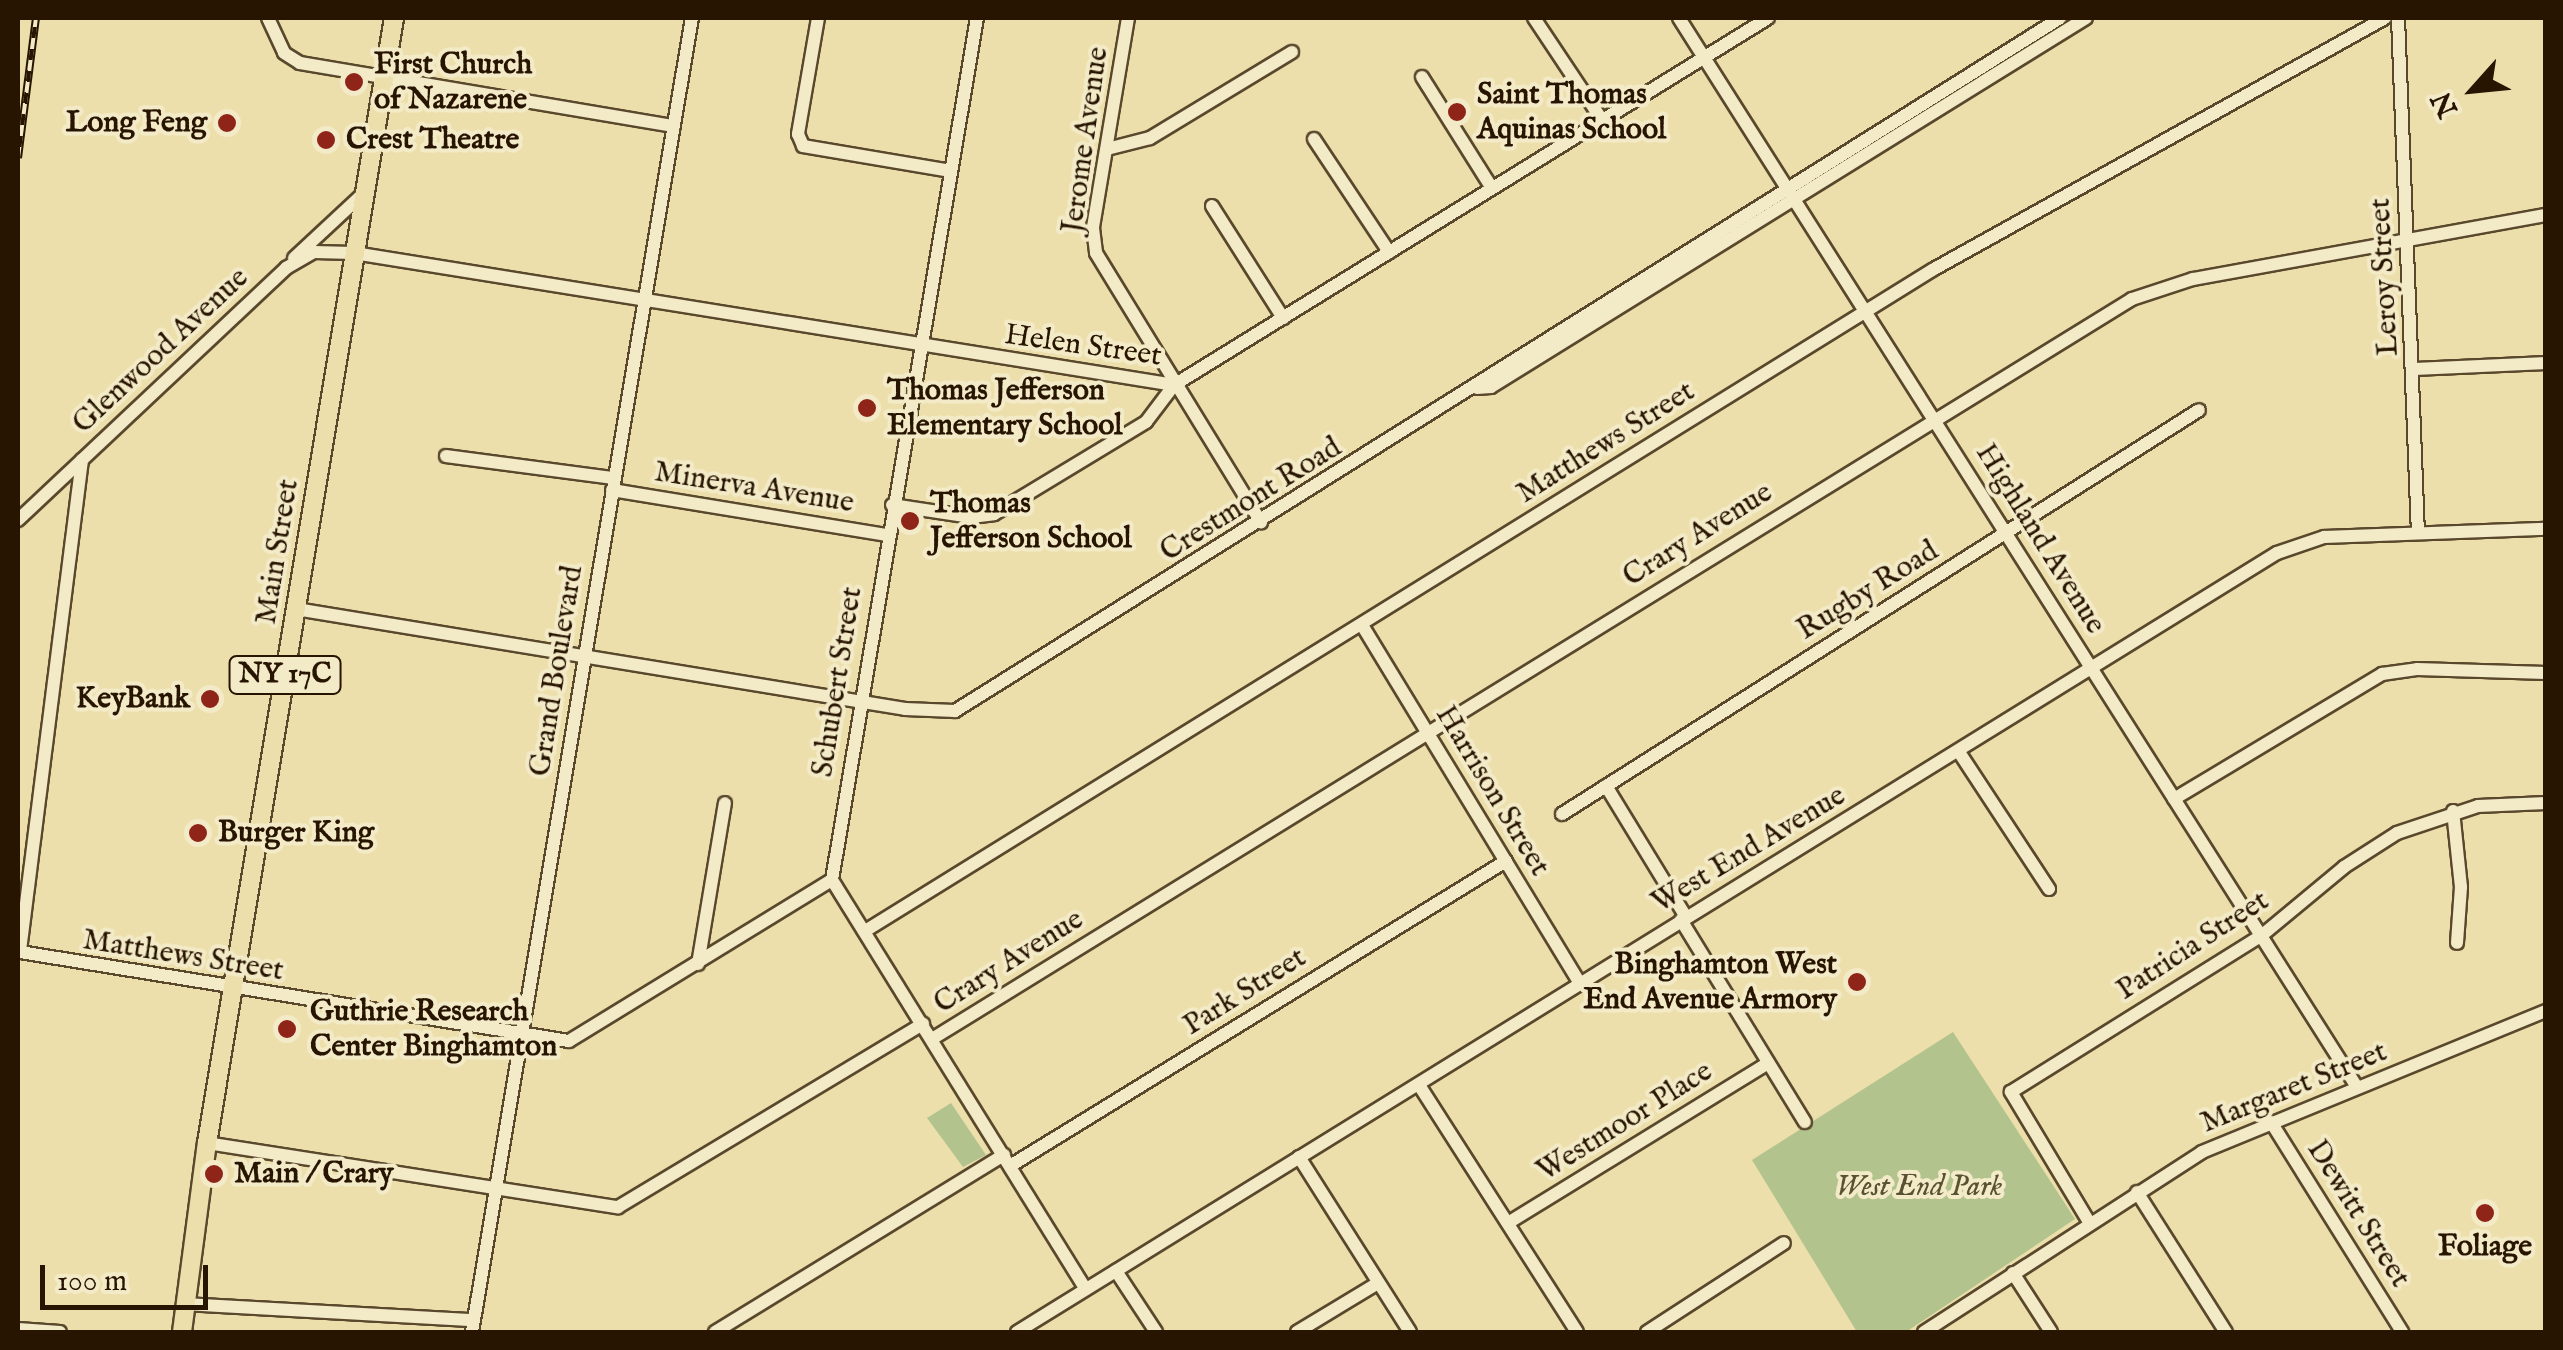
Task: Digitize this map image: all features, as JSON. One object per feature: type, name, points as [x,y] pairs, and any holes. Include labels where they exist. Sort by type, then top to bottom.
[{"type":"main road","name":"Main Street","points":[[182,1332],[207,1143],[394,18]]},
{"type":"street","points":[[268,18],[292,60],[674,126]]},
{"type":"street","name":"Grand Boulevard","points":[[473,1326],[692,18]]},
{"type":"street","points":[[818,18],[800,140],[807,148],[950,171]]},
{"type":"street","name":"Schubert Street","points":[[832,880],[892,505],[977,18]]},
{"type":"street","name":"Jerome Avenue","points":[[1126,18],[1092,228],[1096,253],[1260,522]]},
{"type":"street","points":[[1534,18],[1602,120]]},
{"type":"street","name":"Highland Avenue","points":[[1679,18],[2357,1088]]},
{"type":"street","name":"Helen Street","points":[[354,253],[1174,385],[1768,18]]},
{"type":"street","name":"Crestmont Road","points":[[296,609],[862,702],[955,711],[1478,388],[1491,387],[1944,98],[2060,18]]},
{"type":"street","name":"Crestmont Road","points":[[1944,98],[2086,18]]},
{"type":"street","name":"Matthews Street","points":[[865,932],[2102,170],[2386,18]]},
{"type":"street","name":"Leroy Street","points":[[2398,18],[2415,369],[2418,533]]},
{"type":"street","points":[[1107,150],[1150,138],[1292,52]]},
{"type":"street","points":[[1422,77],[1492,188]]},
{"type":"street","points":[[1314,139],[1389,252]]},
{"type":"street","points":[[286,268],[365,192]]},
{"type":"street","points":[[1212,206],[1283,318]]},
{"type":"street","name":"Crary Avenue","points":[[932,1039],[2116,308],[2163,286],[2546,214]]},
{"type":"street","name":"Glenwood Avenue","points":[[18,520],[286,268],[314,252],[354,253]]},
{"type":"street","points":[[2415,369],[2546,363]]},
{"type":"street","points":[[892,505],[971,517],[994,514],[1146,422],[1174,385]]},
{"type":"street","name":"Rugby Road","points":[[1562,814],[2199,410]]},
{"type":"street","name":"Minerva Avenue","points":[[446,456],[887,535]]},
{"type":"street","name":"Matthews Street","points":[[82,460],[20,952],[522,1035],[576,1038],[832,880]]},
{"type":"street","name":"West End Avenue","points":[[1017,1332],[2297,544],[2418,533],[2546,529]]},
{"type":"street","name":"Harrison Street","points":[[1362,625],[1580,983]]},
{"type":"street","points":[[2174,798],[2382,674],[2417,669],[2546,674]]},
{"type":"street","points":[[1959,752],[2049,888]]},
{"type":"street","points":[[1606,786],[1805,1122]]},
{"type":"street","points":[[698,964],[725,802]]},
{"type":"street","name":"Patricia Street","points":[[2089,1222],[2011,1092],[2261,936],[2367,850],[2453,811],[2546,803]]},
{"type":"street","points":[[2453,811],[2460,887],[2457,943]]},
{"type":"street","name":"Park Street","points":[[715,1332],[1506,862]]},
{"type":"street","points":[[832,880],[1086,1289]]},
{"type":"street","name":"Margaret Street","points":[[1924,1332],[2202,1152],[2546,1011]]},
{"type":"street","name":"Crary Avenue","points":[[207,1143],[570,1204],[629,1204],[923,1024]]},
{"type":"street","name":"Westmoor Place","points":[[1508,1223],[1768,1063]]},
{"type":"street","points":[[1420,1085],[1577,1332]]},
{"type":"street","name":"Dewitt Street","points":[[2271,1122],[2402,1332]]},
{"type":"street","points":[[1299,1157],[1410,1332]]},
{"type":"street","points":[[2137,1192],[2226,1332]]},
{"type":"street","points":[[1647,1332],[1784,1243]]},
{"type":"street","points":[[1116,1270],[1156,1332]]},
{"type":"street","points":[[2013,1273],[2051,1332]]},
{"type":"street","points":[[1297,1332],[1378,1283]]},
{"type":"street","points":[[184,1304],[473,1326]]},
{"type":"street","points":[[18,1329],[60,1332]]},
{"type":"green space","name":"West End Park","points":[[1953,1032],[2075,1219],[1906,1332],[1857,1332],[1752,1160]]},
{"type":"green space","points":[[951,1103],[986,1155],[963,1167],[927,1118]]},
{"type":"railway","points":[[18,158],[36,18]]},
{"type":"place","name":"First Church of Nazarene","points":[[354,82]]},
{"type":"place","name":"Saint Thomas Aquinas School","points":[[1457,112]]},
{"type":"place","name":"Long Feng","points":[[227,123]]},
{"type":"place","name":"Crest Theatre","points":[[326,140]]},
{"type":"place","name":"Thomas Jefferson Elementary School","points":[[867,408]]},
{"type":"place","name":"Thomas Jefferson School","points":[[910,521]]},
{"type":"place","name":"KeyBank","points":[[210,699]]},
{"type":"place","name":"Burger King","points":[[198,833]]},
{"type":"place","name":"Binghamton West End Avenue Armory","points":[[1857,982]]},
{"type":"place","name":"Guthrie Research Center Binghamton","points":[[287,1029]]},
{"type":"place","name":"Main / Crary","points":[[214,1174]]},
{"type":"place","name":"Foliage","points":[[2485,1213]]}]
